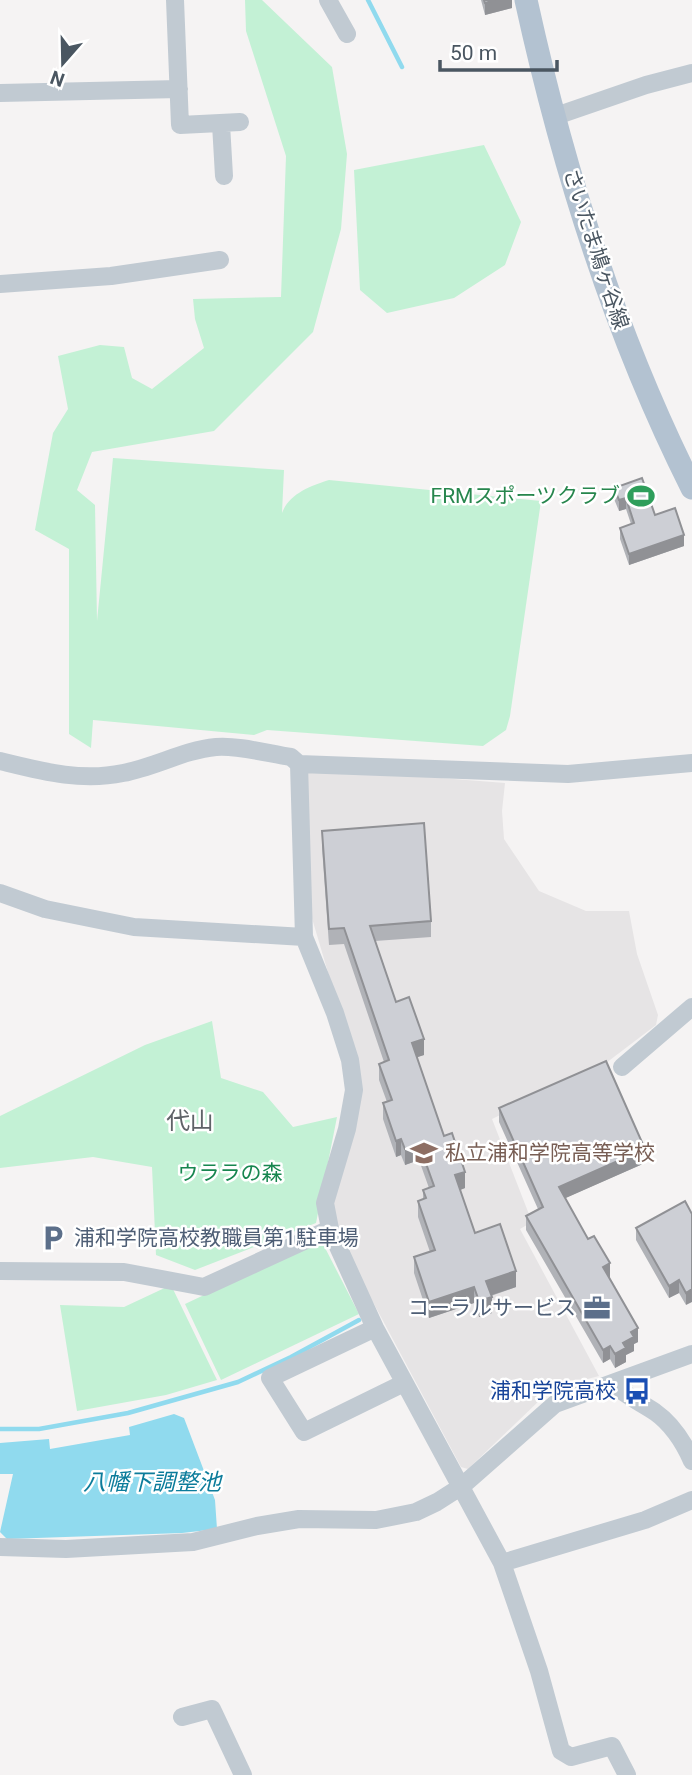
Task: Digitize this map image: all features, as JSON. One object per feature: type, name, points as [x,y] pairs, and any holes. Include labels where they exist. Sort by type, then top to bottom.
[{"type":"main road","name":"さいたま鳩ヶ谷線","points":[[526,0],[553,117],[593,250],[642,381],[692,488]]},
{"type":"street","points":[[175,0],[180,125],[240,122]]},
{"type":"street","points":[[328,0],[347,34]]},
{"type":"street","points":[[553,117],[646,85],[692,73]]},
{"type":"street","points":[[0,93],[178,89]]},
{"type":"street","points":[[220,124],[224,176]]},
{"type":"street","points":[[0,284],[111,276],[219,260]]},
{"type":"street","points":[[0,761],[51,773],[95,777],[121,774],[190,752],[219,746],[292,757],[299,764],[568,774],[692,763]]},
{"type":"street","points":[[299,764],[304,937],[335,1013],[350,1060],[354,1090],[347,1129],[325,1203],[330,1229],[371,1319],[502,1563],[539,1671],[561,1751],[570,1757],[612,1746],[627,1775]]},
{"type":"street","points":[[0,893],[45,909],[134,927],[304,937]]},
{"type":"street","points":[[622,1067],[692,1007]]},
{"type":"street","points":[[0,1271],[124,1272],[204,1287],[330,1229]]},
{"type":"street","points":[[371,1319],[270,1378],[304,1432],[404,1383]]},
{"type":"street","points":[[0,1547],[66,1549],[193,1542],[299,1518],[376,1520],[416,1512],[462,1486],[555,1404],[692,1354]]},
{"type":"street","points":[[613,1384],[625,1395],[657,1413],[683,1442],[692,1461]]},
{"type":"street","points":[[502,1563],[645,1520],[692,1500]]},
{"type":"street","points":[[182,1717],[212,1709],[243,1775]]},
{"type":"shaded area","name":"私立浦和学院高等学校","points":[[304,771],[505,783],[502,811],[504,839],[539,891],[586,911],[629,911],[637,954],[658,1015],[656,1025],[606,1063],[492,1119],[532,1222],[520,1229],[599,1376],[561,1386],[541,1399],[468,1469],[461,1467],[325,1212],[354,1114],[338,1006],[311,915]]},
{"type":"green space","points":[[245,0],[262,0],[332,67],[347,154],[341,229],[313,332],[214,431],[92,452],[77,490],[95,505],[97,621],[113,458],[284,470],[282,513],[295,496],[329,480],[541,501],[510,716],[506,730],[483,746],[267,730],[254,735],[93,720],[91,748],[69,734],[69,549],[35,530],[53,433],[68,409],[58,356],[100,345],[124,347],[132,378],[152,389],[204,348],[195,319],[193,299],[281,297],[286,156],[246,31]]},
{"type":"green space","points":[[484,145],[521,222],[505,265],[454,298],[387,313],[360,290],[354,170]]},
{"type":"green space","name":"ウララの森","points":[[212,1021],[221,1078],[263,1092],[293,1127],[337,1117],[316,1223],[195,1270],[156,1255],[152,1167],[93,1157],[0,1168],[0,1116],[145,1045]]},
{"type":"green space","points":[[321,1240],[359,1314],[221,1380],[185,1304]]},
{"type":"green space","points":[[171,1285],[217,1380],[166,1395],[77,1411],[60,1305],[124,1307]]},
{"type":"water","name":"八幡下調整池","points":[[174,1414],[184,1418],[215,1500],[217,1529],[182,1533],[7,1539],[0,1532],[13,1474],[0,1474],[0,1443],[49,1439],[50,1449],[130,1435],[129,1427]]},
{"type":"building","points":[[642,478],[655,515],[675,508],[684,535],[629,554],[620,528],[634,523],[626,498],[619,500],[614,488]]},
{"type":"building","points":[[424,823],[431,921],[370,926],[396,1002],[409,997],[424,1039],[412,1043],[444,1136],[452,1133],[465,1172],[455,1175],[475,1233],[500,1224],[516,1271],[486,1281],[492,1297],[479,1301],[474,1287],[429,1302],[414,1257],[435,1250],[418,1201],[426,1198],[423,1190],[434,1186],[419,1144],[405,1149],[401,1139],[396,1141],[383,1103],[392,1100],[379,1064],[389,1060],[344,928],[329,929],[322,831]]},
{"type":"building","points":[[606,1061],[645,1149],[559,1187],[588,1239],[594,1236],[610,1263],[603,1267],[638,1328],[631,1332],[634,1337],[623,1343],[626,1348],[615,1354],[610,1346],[603,1350],[526,1216],[543,1207],[499,1108]]},
{"type":"building","points":[[685,1201],[692,1214],[692,1289],[686,1293],[679,1280],[669,1286],[636,1228]]},
{"type":"waterway","points":[[368,0],[402,67]]},
{"type":"waterway","points":[[0,1429],[39,1429],[128,1413],[238,1382],[359,1320]]},
{"type":"place","name":"FRMスポーツクラブ","points":[[641,496]]},
{"type":"place","name":"私立浦和学院高等学校","points":[[424,1153]]},
{"type":"place","name":"浦和学院高校教職員第1駐車場","points":[[53,1238]]},
{"type":"place","name":"コーラルサービス","points":[[597,1308]]},
{"type":"place","name":"浦和学院高校","points":[[637,1391]]},
{"type":"district","name":"代山","points":[[190,1121]]}]
